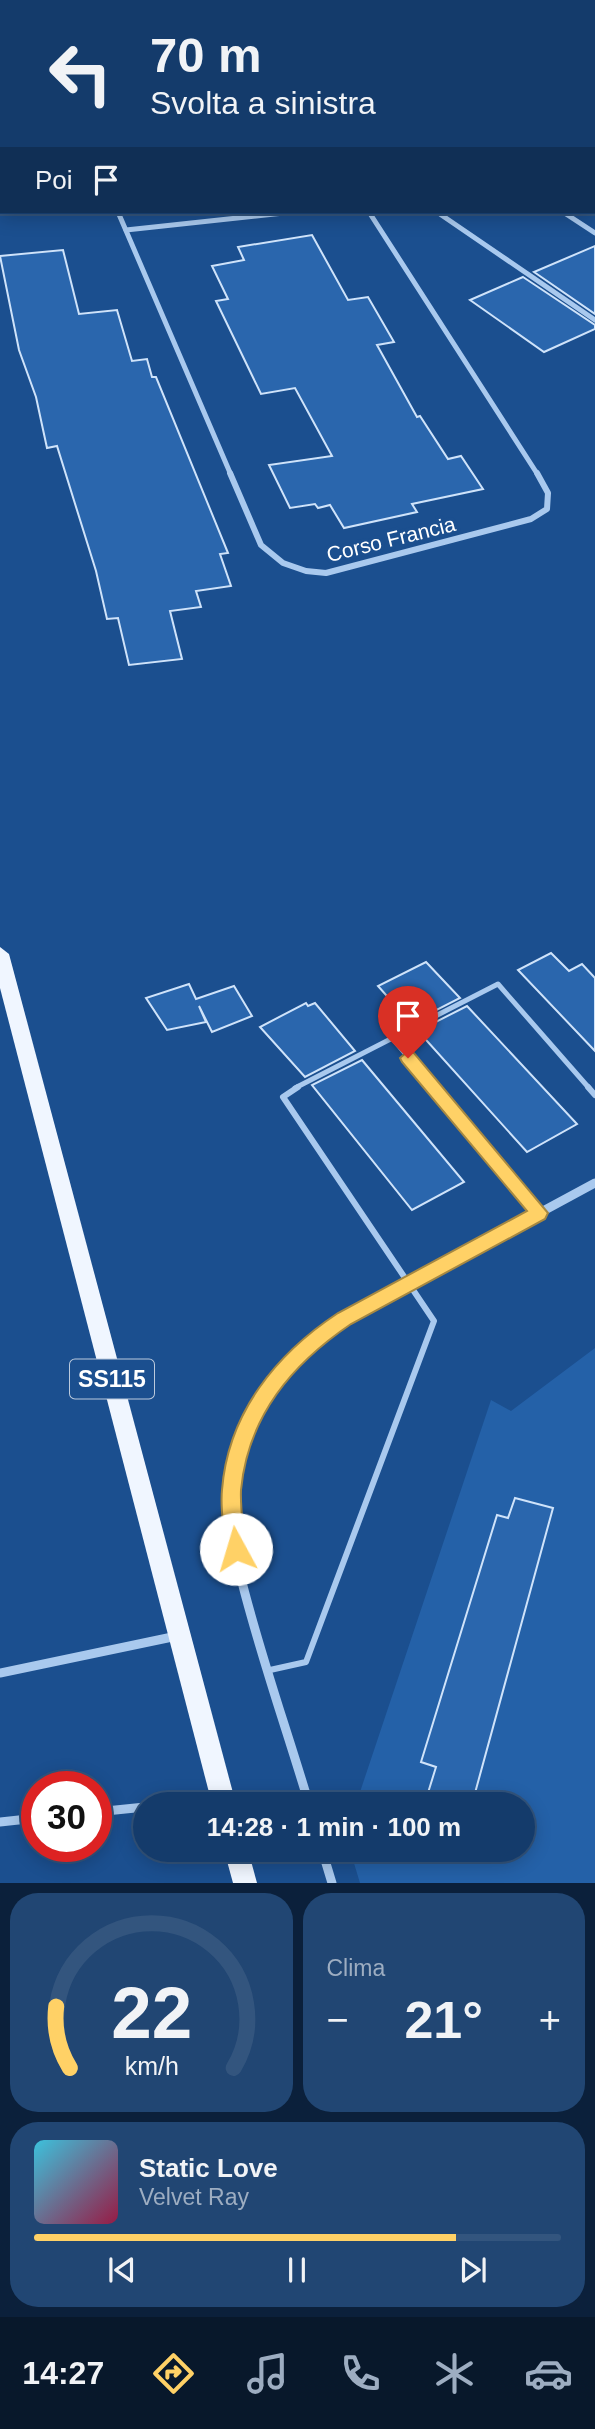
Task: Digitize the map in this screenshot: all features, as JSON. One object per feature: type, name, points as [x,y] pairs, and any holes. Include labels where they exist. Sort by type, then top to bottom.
[{"type":"main road","name":"SS115","points":[[0,954],[221,1792]]},
{"type":"main road","points":[[239,1862],[245,1883]]},
{"type":"street","name":"Corso Francia","points":[[119,214],[261,545],[278,563],[301,572],[326,573],[531,519],[547,509],[548,493],[540,478],[370,214]]},
{"type":"street","points":[[127,230],[275,214]]},
{"type":"street","points":[[440,214],[595,320]]},
{"type":"street","points":[[566,214],[595,233]]},
{"type":"street","points":[[306,1792],[239,1569],[232,1530],[231,1492],[238,1455],[256,1410],[289,1362],[315,1338],[345,1318],[595,1183]]},
{"type":"street","points":[[0,1673],[179,1635]]},
{"type":"street","points":[[112,1810],[133,1808]]},
{"type":"street","points":[[0,1822],[21,1820]]},
{"type":"street","points":[[326,1862],[332,1883]]},
{"type":"lane","points":[[270,1670],[306,1662],[434,1321],[283,1097],[297,1087],[498,985],[595,1096]]},
{"type":"lane","points":[[392,1038],[539,1213]]},
{"type":"shaded area","points":[[595,1348],[595,1883],[360,1883],[354,1862],[535,1862],[535,1792],[360,1792],[491,1400],[511,1411]]},
{"type":"building","points":[[312,235],[348,300],[368,297],[394,342],[377,345],[417,417],[420,416],[448,459],[461,456],[483,489],[412,504],[417,512],[344,528],[330,505],[318,508],[315,504],[290,508],[269,465],[332,456],[295,388],[261,394],[216,301],[228,299],[212,266],[244,260],[238,247]]},
{"type":"building","points":[[595,246],[595,314],[534,272]]},
{"type":"building","points":[[63,250],[79,314],[117,310],[132,361],[147,359],[152,377],[156,377],[228,553],[220,554],[231,586],[196,591],[201,607],[170,611],[182,659],[129,665],[118,618],[107,619],[96,571],[57,446],[47,448],[36,397],[19,350],[0,256]]},
{"type":"building","points":[[523,277],[595,325],[595,329],[544,352],[470,300]]},
{"type":"building","points":[[551,953],[569,971],[582,964],[595,978],[595,1051],[518,970]]},
{"type":"building","points":[[426,962],[460,998],[411,1023],[378,986]]},
{"type":"building","points":[[189,984],[196,999],[234,986],[252,1016],[212,1032],[199,1006],[206,1022],[167,1030],[146,998]]},
{"type":"building","points":[[306,1003],[308,1006],[315,1003],[355,1051],[305,1077],[260,1027]]},
{"type":"building","points":[[467,1006],[577,1124],[527,1152],[418,1031]]},
{"type":"building","points":[[362,1060],[464,1182],[412,1210],[312,1085]]},
{"type":"building","points":[[515,1498],[553,1508],[475,1792],[428,1792],[436,1767],[421,1762],[497,1515],[508,1518]]},
{"type":"route","points":[[236,1549],[232,1530],[231,1492],[238,1455],[250,1420],[267,1390],[289,1362],[315,1338],[345,1318],[539,1213],[408,1058]]}]
